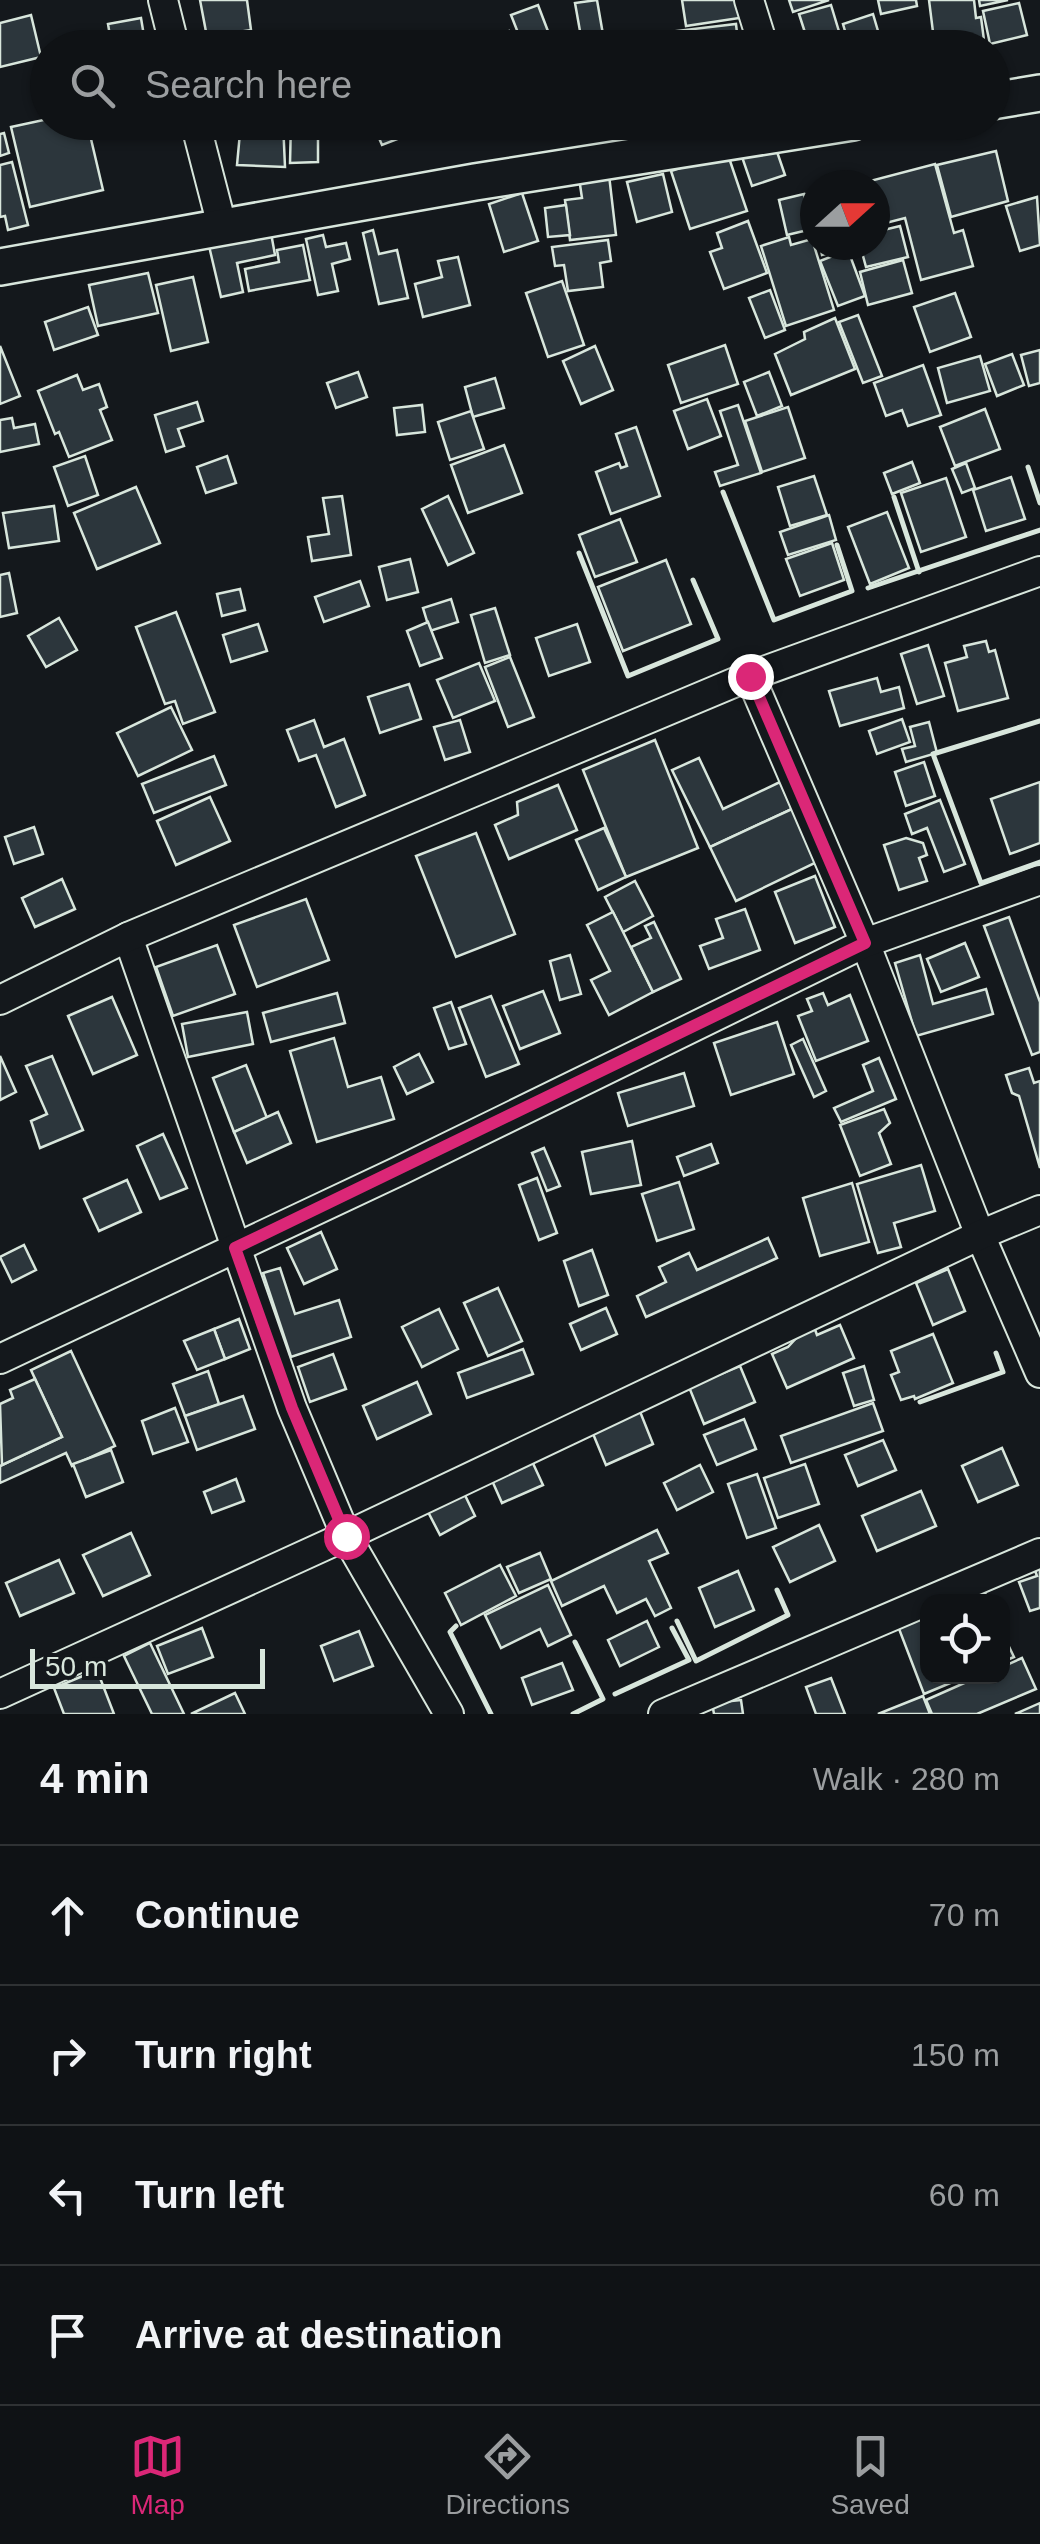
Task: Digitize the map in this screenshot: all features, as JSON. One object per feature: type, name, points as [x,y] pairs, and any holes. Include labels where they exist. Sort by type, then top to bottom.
[{"type":"street","points":[[163,0],[171,30]]},
{"type":"street","points":[[749,0],[758,30]]},
{"type":"street","points":[[1010,97],[1040,93]]},
{"type":"street","points":[[200,140],[222,226]]},
{"type":"street","points":[[0,267],[715,140]]},
{"type":"street","points":[[0,1000],[128,937],[750,676],[1040,571]]},
{"type":"street","points":[[750,676],[865,943],[980,1235],[1040,1373]]},
{"type":"street","points":[[0,1360],[865,943],[1040,880]]},
{"type":"street","points":[[128,937],[292,1408],[346,1536],[449,1714]]},
{"type":"street","points":[[0,1694],[1040,1210]]},
{"type":"street","points":[[663,1714],[1040,1552]]},
{"type":"building","points":[[200,0],[247,0],[251,30],[206,30]]},
{"type":"building","points":[[597,0],[602,30],[580,30],[575,3]]},
{"type":"building","points":[[682,0],[743,0],[746,17],[686,26]]},
{"type":"building","points":[[789,0],[829,0],[793,12]]},
{"type":"building","points":[[878,0],[916,0],[917,6],[881,14]]},
{"type":"building","points":[[929,0],[974,0],[976,18],[981,17],[983,30],[933,30]]},
{"type":"building","points":[[979,0],[1008,0],[980,6]]},
{"type":"building","points":[[1019,3],[1027,35],[1010,39],[1010,30],[987,30],[983,11]]},
{"type":"building","points":[[538,5],[548,30],[517,30],[511,15]]},
{"type":"building","points":[[831,5],[839,30],[804,30],[799,14]]},
{"type":"building","points":[[873,14],[878,30],[845,30],[843,24]]},
{"type":"building","points":[[31,15],[35,30],[30,30],[30,60],[0,67],[0,23]]},
{"type":"building","points":[[141,18],[143,30],[109,30],[108,24]]},
{"type":"building","points":[[736,24],[737,30],[685,30]]},
{"type":"building","points":[[30,123],[30,140],[91,140],[103,190],[30,207],[11,127]]},
{"type":"building","points":[[4,133],[9,153],[0,156],[0,134]]},
{"type":"building","points":[[239,140],[284,140],[285,167],[237,165]]},
{"type":"building","points":[[291,140],[318,140],[318,162],[290,163]]},
{"type":"building","points":[[774,143],[785,175],[752,186],[741,154]]},
{"type":"building","points":[[996,151],[1008,201],[951,217],[937,165]]},
{"type":"building","points":[[727,152],[747,211],[690,229],[671,171]]},
{"type":"building","points":[[12,162],[28,225],[8,230],[5,216],[0,217],[0,165]]},
{"type":"building","points":[[935,164],[954,233],[963,230],[973,266],[921,280],[905,218],[890,222],[890,176]]},
{"type":"building","points":[[663,174],[672,212],[637,222],[627,182]]},
{"type":"building","points":[[609,175],[616,235],[570,240],[565,200],[582,198],[579,178]]},
{"type":"building","points":[[522,193],[538,241],[504,252],[489,204]]},
{"type":"building","points":[[800,195],[800,232],[787,235],[779,200]]},
{"type":"building","points":[[1037,197],[1040,245],[1020,251],[1006,206]]},
{"type":"building","points":[[566,205],[570,235],[548,237],[545,208]]},
{"type":"building","points":[[748,221],[767,273],[724,289],[710,252],[722,248],[717,233]]},
{"type":"building","points":[[900,226],[908,257],[866,267],[864,260],[890,260],[890,228]]},
{"type":"building","points":[[373,230],[379,254],[397,250],[408,298],[379,304],[363,233]]},
{"type":"building","points":[[271,233],[275,255],[237,263],[243,292],[221,297],[209,246]]},
{"type":"building","points":[[323,235],[326,247],[346,243],[350,259],[332,264],[338,291],[318,295],[306,239]]},
{"type":"building","points":[[789,237],[791,245],[800,242],[800,260],[819,260],[834,310],[786,326],[761,246]]},
{"type":"building","points":[[608,240],[611,261],[600,263],[603,287],[568,291],[564,265],[555,266],[552,247]]},
{"type":"building","points":[[303,245],[310,280],[249,291],[245,269],[279,262],[277,250]]},
{"type":"building","points":[[458,257],[470,305],[423,317],[415,284],[442,277],[438,261]]},
{"type":"building","points":[[852,260],[865,296],[838,306],[820,261]]},
{"type":"building","points":[[903,260],[912,293],[868,305],[860,272]]},
{"type":"building","points":[[148,273],[158,313],[98,326],[89,285]]},
{"type":"building","points":[[193,277],[208,342],[171,351],[156,285]]},
{"type":"building","points":[[562,281],[584,345],[548,357],[526,293]]},
{"type":"building","points":[[770,290],[785,330],[765,338],[749,298]]},
{"type":"building","points":[[955,293],[971,337],[930,352],[914,307]]},
{"type":"building","points":[[88,307],[98,335],[54,350],[45,322]]},
{"type":"building","points":[[858,315],[882,376],[863,383],[839,322]]},
{"type":"building","points":[[835,318],[855,369],[791,395],[775,354],[805,339],[804,332]]},
{"type":"building","points":[[725,345],[738,384],[681,403],[668,365]]},
{"type":"building","points":[[0,346],[20,396],[0,404]]},
{"type":"building","points":[[595,346],[613,390],[581,404],[563,361]]},
{"type":"building","points":[[1040,350],[1040,383],[1029,386],[1021,355]]},
{"type":"building","points":[[1012,354],[1024,385],[997,396],[985,364]]},
{"type":"building","points":[[980,356],[990,391],[947,403],[938,368]]},
{"type":"building","points":[[923,365],[941,415],[908,426],[902,410],[886,416],[874,383]]},
{"type":"building","points":[[358,372],[367,397],[336,408],[327,383]]},
{"type":"building","points":[[769,372],[782,406],[757,416],[744,382]]},
{"type":"building","points":[[77,375],[83,390],[99,384],[107,407],[100,410],[112,440],[69,457],[38,391]]},
{"type":"building","points":[[495,378],[504,408],[473,417],[465,387]]},
{"type":"building","points":[[707,399],[721,436],[688,449],[674,411]]},
{"type":"building","points":[[197,402],[203,421],[178,429],[184,446],[166,452],[155,415]]},
{"type":"building","points":[[422,405],[425,432],[397,435],[394,408]]},
{"type":"building","points":[[738,405],[761,473],[720,486],[715,472],[738,465],[720,411]]},
{"type":"building","points":[[788,407],[805,458],[762,472],[745,421]]},
{"type":"building","points":[[985,409],[1000,449],[955,466],[940,427]]},
{"type":"building","points":[[471,411],[484,449],[450,460],[438,422]]},
{"type":"building","points":[[12,418],[14,428],[35,424],[39,444],[0,452],[0,420]]},
{"type":"building","points":[[636,427],[660,496],[611,514],[596,472],[619,463],[621,468],[627,466],[616,434]]},
{"type":"building","points":[[504,445],[522,493],[468,513],[451,465]]},
{"type":"building","points":[[85,456],[98,495],[68,506],[54,467]]},
{"type":"building","points":[[227,456],[236,483],[206,493],[197,467]]},
{"type":"building","points":[[912,462],[920,483],[892,494],[884,473]]},
{"type":"building","points":[[966,463],[975,488],[962,493],[952,469]]},
{"type":"building","points":[[814,476],[827,515],[790,526],[778,487]]},
{"type":"building","points":[[1011,477],[1025,519],[986,531],[973,490]]},
{"type":"building","points":[[946,478],[966,537],[921,552],[901,493]]},
{"type":"building","points":[[136,487],[160,543],[97,569],[74,513]]},
{"type":"building","points":[[342,496],[351,555],[312,561],[308,537],[329,534],[323,498]]},
{"type":"building","points":[[448,496],[474,553],[448,565],[422,509]]},
{"type":"building","points":[[54,506],[59,541],[9,548],[3,513]]},
{"type":"building","points":[[887,512],[909,568],[870,584],[848,527]]},
{"type":"building","points":[[829,515],[836,540],[788,555],[780,532]]},
{"type":"building","points":[[620,519],[637,562],[595,577],[579,535]]},
{"type":"building","points":[[832,543],[844,580],[800,596],[786,559]]},
{"type":"building","points":[[410,559],[418,592],[387,600],[379,567]]},
{"type":"building","points":[[666,560],[691,624],[623,651],[598,587]]},
{"type":"building","points":[[9,573],[17,613],[0,617],[0,575]]},
{"type":"building","points":[[360,581],[369,606],[324,622],[315,597]]},
{"type":"building","points":[[240,589],[245,610],[222,616],[217,594]]},
{"type":"building","points":[[451,599],[458,622],[430,631],[423,608]]},
{"type":"building","points":[[495,608],[510,655],[485,663],[471,615]]},
{"type":"building","points":[[176,612],[215,712],[183,724],[175,701],[165,704],[136,627]]},
{"type":"building","points":[[59,618],[77,650],[46,667],[28,636]]},
{"type":"building","points":[[428,622],[442,658],[420,666],[407,631]]},
{"type":"building","points":[[258,624],[267,651],[231,662],[223,635]]},
{"type":"building","points":[[577,624],[590,662],[549,676],[536,638]]},
{"type":"building","points":[[986,641],[989,652],[995,650],[1008,698],[958,711],[945,663],[967,657],[964,646]]},
{"type":"building","points":[[928,645],[944,696],[917,704],[901,654]]},
{"type":"building","points":[[510,657],[534,717],[508,727],[485,667]]},
{"type":"building","points":[[479,663],[495,701],[453,718],[437,680]]},
{"type":"building","points":[[877,678],[881,692],[899,687],[904,708],[840,726],[829,691]]},
{"type":"building","points":[[409,684],[421,719],[380,733],[368,697]]},
{"type":"building","points":[[171,707],[192,750],[138,776],[117,733]]},
{"type":"building","points":[[902,719],[910,742],[877,754],[869,731]]},
{"type":"building","points":[[314,720],[324,747],[344,739],[365,795],[336,807],[316,755],[299,761],[287,730]]},
{"type":"building","points":[[460,720],[470,752],[445,760],[434,727]]},
{"type":"building","points":[[929,722],[937,753],[906,762],[902,749],[915,746],[910,727]]},
{"type":"building","points":[[655,740],[698,848],[626,877],[583,770]]},
{"type":"building","points":[[214,756],[226,785],[154,813],[142,784]]},
{"type":"building","points":[[699,758],[723,809],[780,782],[792,809],[710,847],[672,770]]},
{"type":"building","points":[[924,762],[935,796],[906,806],[895,772]]},
{"type":"building","points":[[1040,782],[1040,843],[1010,854],[991,799]]},
{"type":"building","points":[[558,785],[577,830],[509,859],[495,825],[518,815],[517,802]]},
{"type":"building","points":[[210,797],[230,841],[176,865],[157,821]]},
{"type":"building","points":[[940,800],[965,864],[944,872],[927,828],[912,834],[905,814]]},
{"type":"building","points":[[792,809],[817,862],[736,901],[710,847]]},
{"type":"building","points":[[34,827],[43,854],[14,864],[5,837]]},
{"type":"building","points":[[604,828],[626,877],[598,890],[576,840]]},
{"type":"building","points":[[476,833],[515,934],[456,957],[416,856]]},
{"type":"building","points":[[906,838],[923,843],[927,855],[919,858],[927,881],[899,890],[884,845]]},
{"type":"building","points":[[815,876],[835,927],[795,943],[775,892]]},
{"type":"building","points":[[62,879],[75,909],[35,927],[22,898]]},
{"type":"building","points":[[635,881],[653,916],[623,932],[605,897]]},
{"type":"building","points":[[306,899],[329,960],[257,987],[234,925]]},
{"type":"building","points":[[745,909],[760,950],[709,969],[700,946],[723,938],[716,919]]},
{"type":"building","points":[[613,912],[653,992],[609,1015],[591,980],[610,971],[587,925]]},
{"type":"building","points":[[1009,917],[1040,1002],[1040,1052],[1032,1055],[984,926]]},
{"type":"building","points":[[654,922],[681,979],[653,992],[631,947],[651,938],[645,926]]},
{"type":"building","points":[[965,943],[979,977],[941,992],[927,959]]},
{"type":"building","points":[[217,945],[235,994],[173,1016],[156,967]]},
{"type":"building","points":[[570,955],[581,994],[560,1000],[550,961]]},
{"type":"building","points":[[920,955],[933,1004],[986,989],[993,1014],[916,1036],[895,963]]},
{"type":"building","points":[[543,991],[560,1033],[520,1049],[503,1006]]},
{"type":"building","points":[[337,993],[345,1023],[271,1042],[263,1013]]},
{"type":"building","points":[[823,993],[828,1005],[850,995],[868,1041],[816,1061],[798,1016],[812,1011],[807,999]]},
{"type":"building","points":[[491,996],[519,1064],[486,1077],[459,1008]]},
{"type":"building","points":[[112,997],[137,1055],[93,1074],[68,1016]]},
{"type":"building","points":[[451,1002],[466,1044],[449,1049],[434,1008]]},
{"type":"building","points":[[247,1012],[253,1044],[188,1057],[182,1024]]},
{"type":"building","points":[[777,1022],[794,1074],[731,1095],[714,1043]]},
{"type":"building","points":[[334,1038],[348,1087],[381,1077],[394,1119],[317,1142],[290,1051]]},
{"type":"building","points":[[803,1039],[826,1091],[814,1097],[791,1045]]},
{"type":"building","points":[[419,1054],[433,1082],[407,1094],[394,1067]]},
{"type":"building","points":[[0,1056],[16,1092],[0,1100]]},
{"type":"building","points":[[52,1056],[83,1130],[40,1148],[31,1121],[47,1114],[26,1066]]},
{"type":"building","points":[[879,1058],[896,1099],[841,1122],[834,1108],[873,1091],[863,1065]]},
{"type":"building","points":[[246,1065],[267,1118],[234,1132],[213,1078]]},
{"type":"building","points":[[1029,1068],[1034,1083],[1040,1081],[1040,1168],[1019,1096],[1012,1093],[1006,1075]]},
{"type":"building","points":[[684,1073],[694,1106],[628,1126],[618,1093]]},
{"type":"building","points":[[884,1109],[890,1123],[879,1133],[891,1164],[860,1176],[840,1125]]},
{"type":"building","points":[[278,1112],[291,1143],[247,1163],[234,1132]]},
{"type":"building","points":[[163,1134],[187,1188],[160,1199],[137,1146]]},
{"type":"building","points":[[632,1141],[641,1185],[591,1194],[582,1152]]},
{"type":"building","points":[[711,1144],[718,1163],[684,1176],[677,1157]]},
{"type":"building","points":[[544,1148],[560,1186],[547,1191],[532,1153]]},
{"type":"building","points":[[921,1165],[935,1211],[894,1223],[901,1247],[878,1253],[857,1184]]},
{"type":"building","points":[[537,1178],[557,1233],[539,1240],[519,1185]]},
{"type":"building","points":[[127,1180],[141,1212],[99,1231],[84,1199]]},
{"type":"building","points":[[679,1182],[694,1229],[657,1241],[642,1194]]},
{"type":"building","points":[[852,1183],[869,1242],[820,1256],[803,1198]]},
{"type":"building","points":[[321,1232],[337,1269],[304,1284],[287,1248]]},
{"type":"building","points":[[768,1238],[777,1258],[646,1317],[637,1296],[666,1282],[659,1267],[689,1253],[697,1270]]},
{"type":"building","points":[[24,1245],[36,1270],[12,1282],[0,1257]]},
{"type":"building","points":[[592,1250],[608,1295],[579,1306],[564,1261]]},
{"type":"building","points":[[280,1268],[295,1314],[339,1300],[351,1337],[291,1357],[263,1273]]},
{"type":"building","points":[[948,1269],[965,1311],[933,1325],[916,1283]]},
{"type":"building","points":[[498,1288],[522,1341],[488,1356],[464,1303]]},
{"type":"building","points":[[606,1308],[617,1334],[581,1350],[570,1324]]},
{"type":"building","points":[[439,1309],[458,1349],[422,1367],[402,1327]]},
{"type":"building","points":[[239,1319],[250,1349],[225,1359],[214,1329]]},
{"type":"building","points":[[812,1321],[817,1335],[840,1325],[854,1358],[787,1388],[772,1354],[788,1347]]},
{"type":"building","points":[[214,1329],[225,1359],[197,1370],[184,1341]]},
{"type":"building","points":[[933,1334],[953,1383],[915,1399],[914,1396],[901,1400],[891,1375],[899,1372],[891,1351]]},
{"type":"building","points":[[523,1349],[533,1374],[467,1398],[458,1373]]},
{"type":"building","points":[[71,1351],[115,1446],[72,1466],[66,1453],[0,1483],[0,1466],[62,1437],[31,1370]]},
{"type":"building","points":[[333,1354],[346,1389],[310,1402],[298,1367]]},
{"type":"building","points":[[740,1366],[755,1402],[704,1424],[689,1387]]},
{"type":"building","points":[[864,1366],[874,1400],[854,1406],[843,1373]]},
{"type":"building","points":[[208,1371],[219,1404],[185,1416],[173,1384]]},
{"type":"building","points":[[35,1379],[62,1437],[2,1465],[0,1404],[13,1398],[10,1390]]},
{"type":"building","points":[[417,1382],[431,1414],[377,1439],[363,1406]]},
{"type":"building","points":[[243,1396],[255,1429],[197,1450],[185,1416]]},
{"type":"building","points":[[873,1403],[883,1431],[791,1463],[781,1436]]},
{"type":"building","points":[[175,1408],[188,1442],[153,1454],[142,1421]]},
{"type":"building","points":[[639,1409],[653,1444],[606,1465],[591,1429]]},
{"type":"building","points":[[744,1419],[756,1449],[717,1465],[704,1435]]},
{"type":"building","points":[[883,1440],[896,1470],[858,1486],[845,1455]]},
{"type":"building","points":[[1002,1448],[1018,1485],[978,1502],[962,1466]]},
{"type":"building","points":[[111,1450],[123,1482],[86,1497],[73,1464]]},
{"type":"building","points":[[531,1459],[543,1485],[502,1503],[490,1476]]},
{"type":"building","points":[[805,1464],[819,1504],[778,1518],[764,1478]]},
{"type":"building","points":[[700,1465],[713,1492],[677,1510],[664,1483]]},
{"type":"building","points":[[757,1474],[776,1528],[747,1538],[728,1484]]},
{"type":"building","points":[[236,1479],[244,1501],[212,1513],[204,1492]]},
{"type":"building","points":[[462,1489],[475,1516],[440,1535],[426,1508]]},
{"type":"building","points":[[921,1491],[936,1526],[877,1551],[862,1516]]},
{"type":"building","points":[[819,1525],[835,1561],[790,1582],[773,1547]]},
{"type":"building","points":[[657,1530],[668,1553],[649,1561],[671,1608],[655,1616],[646,1599],[617,1613],[604,1586],[562,1606],[551,1581]]},
{"type":"building","points":[[131,1533],[150,1575],[103,1596],[83,1555]]},
{"type":"building","points":[[540,1553],[551,1579],[519,1593],[507,1567]]},
{"type":"building","points":[[1040,1557],[1040,1608],[1030,1611],[1019,1582],[1037,1576],[1031,1560]]},
{"type":"building","points":[[59,1560],[74,1593],[20,1616],[6,1583]]},
{"type":"building","points":[[500,1565],[516,1596],[461,1625],[445,1593]]},
{"type":"building","points":[[738,1571],[754,1610],[715,1627],[699,1588]]},
{"type":"building","points":[[981,1584],[985,1594],[959,1594]]},
{"type":"building","points":[[548,1585],[571,1635],[548,1646],[540,1629],[501,1648],[485,1615]]},
{"type":"building","points":[[920,1610],[920,1684],[896,1621]]},
{"type":"building","points":[[647,1621],[659,1647],[620,1666],[608,1640]]},
{"type":"building","points":[[202,1628],[213,1657],[168,1674],[157,1646]]},
{"type":"building","points":[[359,1631],[373,1666],[334,1681],[321,1646]]},
{"type":"building","points":[[150,1643],[184,1714],[152,1714],[124,1656]]},
{"type":"building","points":[[1022,1658],[1036,1689],[977,1714],[932,1714],[926,1700],[962,1684],[1010,1684],[1010,1663]]},
{"type":"building","points":[[562,1663],[573,1690],[532,1705],[522,1678]]},
{"type":"building","points":[[97,1670],[114,1714],[64,1714],[54,1688]]},
{"type":"building","points":[[831,1678],[845,1714],[816,1714],[806,1687]]},
{"type":"building","points":[[920,1684],[948,1684],[924,1694]]},
{"type":"building","points":[[235,1693],[245,1714],[191,1714]]},
{"type":"building","points":[[923,1696],[930,1714],[878,1714]]},
{"type":"building","points":[[741,1700],[743,1714],[714,1714],[712,1703]]},
{"type":"building","points":[[1040,1703],[1040,1714],[1015,1714]]},
{"type":"wall","points":[[1028,467],[1040,503]]},
{"type":"wall","points":[[723,492],[774,620],[852,591],[837,545]]},
{"type":"wall","points":[[894,497],[919,572]]},
{"type":"wall","points":[[868,588],[1040,530]]},
{"type":"wall","points":[[579,553],[628,676],[718,639],[693,580]]},
{"type":"wall","points":[[1040,721],[933,754],[981,883],[1040,862]]},
{"type":"wall","points":[[920,1402],[1003,1372],[996,1353]]},
{"type":"wall","points":[[677,1621],[696,1661],[788,1615],[777,1590]]},
{"type":"wall","points":[[456,1626],[450,1632],[491,1714]]},
{"type":"wall","points":[[615,1694],[689,1660],[672,1628]]},
{"type":"wall","points":[[573,1714],[603,1699],[575,1642]]},
{"type":"route","points":[[346,1536],[292,1408],[235,1248],[865,943],[750,676]]}]
